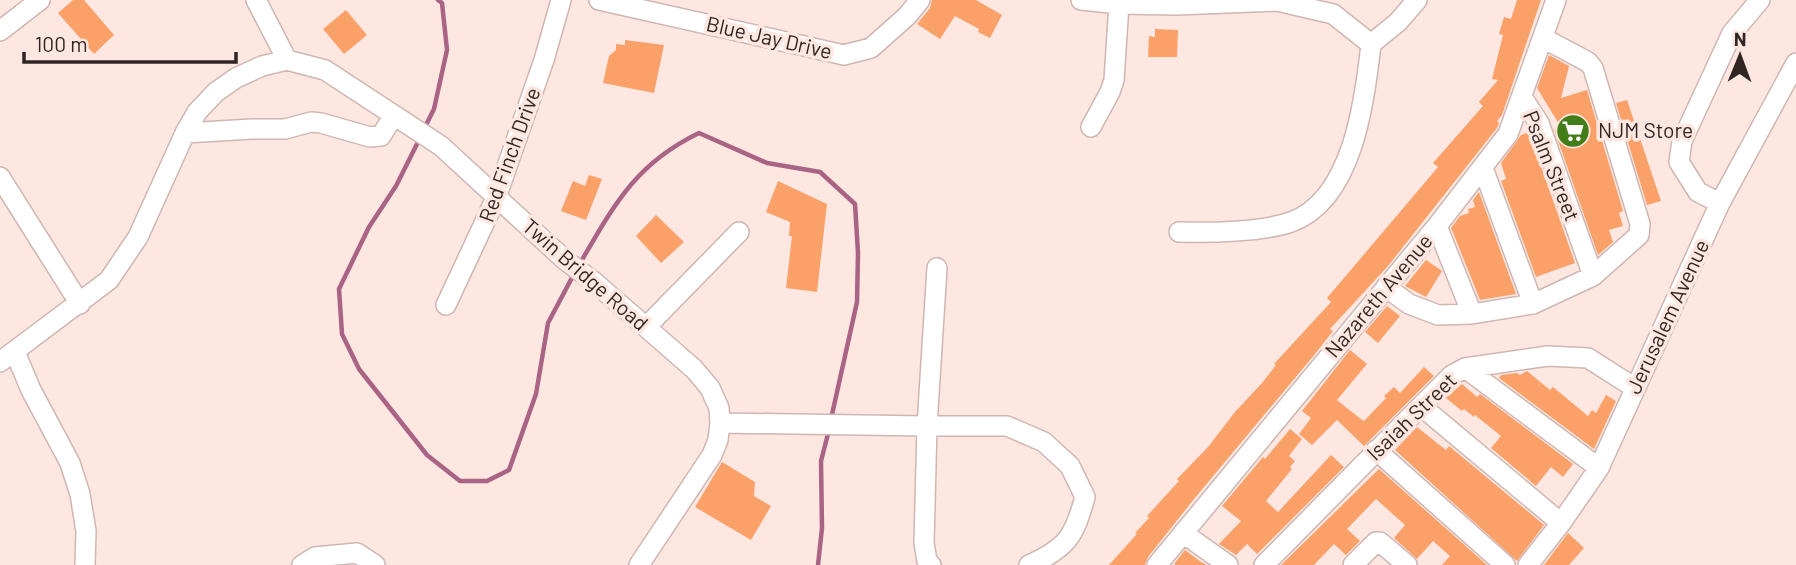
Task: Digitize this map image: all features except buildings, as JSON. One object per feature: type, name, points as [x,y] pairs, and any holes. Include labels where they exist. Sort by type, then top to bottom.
[{"type":"street","points":[[0,31],[40,0]]},
{"type":"street","points":[[85,565],[86,531],[70,463],[31,390],[7,357],[109,281],[138,237],[184,133],[197,112],[216,92],[236,78],[262,66],[288,60],[256,0]]},
{"type":"street","name":"Red Finch Drive","points":[[446,305],[496,198],[544,60],[561,0]]},
{"type":"street","name":"Blue Jay Drive","points":[[599,0],[844,55],[871,48],[907,16],[920,0]]},
{"type":"street","points":[[1081,0],[1176,5],[1277,1],[1334,14],[1371,44]]},
{"type":"street","points":[[1179,232],[1210,233],[1292,221],[1321,203],[1345,164],[1360,122],[1371,44],[1398,23],[1417,0]]},
{"type":"street","name":"Nazareth Avenue","points":[[1157,565],[1437,226],[1508,134],[1556,0]]},
{"type":"street","points":[[1720,203],[1698,192],[1679,162],[1682,141],[1732,33],[1760,0]]},
{"type":"street","points":[[1091,127],[1111,92],[1114,80],[1119,4]]},
{"type":"street","points":[[1386,287],[1409,304],[1438,316],[1472,314],[1533,304],[1593,276],[1639,234],[1640,224],[1593,68],[1588,62],[1543,38]]},
{"type":"street","name":"Twin Bridge Road","points":[[288,60],[325,70],[441,146],[565,260],[694,369],[710,388],[719,408],[720,423]]},
{"type":"street","name":"Jerusalem Avenue","points":[[1528,565],[1599,468],[1720,203],[1796,63]]},
{"type":"street","name":"Psalm Street","points":[[1522,97],[1539,123],[1593,276]]},
{"type":"street","points":[[184,133],[252,128],[278,130],[311,122],[370,137],[381,136],[397,117]]},
{"type":"street","points":[[1483,168],[1533,304]]},
{"type":"street","points":[[0,177],[80,304]]},
{"type":"street","points":[[1437,226],[1472,314]]},
{"type":"street","points":[[646,327],[739,232]]},
{"type":"street","points":[[931,565],[927,561],[924,543],[926,426],[937,268]]},
{"type":"street","name":"Isaiah Street","points":[[1264,565],[1420,406],[1452,375],[1465,368],[1548,356],[1588,358],[1635,388]]},
{"type":"street","points":[[1465,368],[1599,468]]},
{"type":"street","points":[[1420,406],[1561,523]]},
{"type":"street","points":[[639,565],[712,455],[718,440],[720,423],[1007,426],[1044,442],[1070,466],[1085,497],[1076,528],[1054,554],[1029,565]]},
{"type":"street","points":[[1376,450],[1505,565]]},
{"type":"street","points":[[1183,533],[1228,565]]},
{"type":"street","points":[[1353,565],[1376,542],[1380,542],[1407,565]]},
{"type":"street","points":[[302,565],[315,557],[357,553],[375,565]]},
{"type":"waterway","points":[[424,129],[434,109],[447,50],[442,3],[438,0]]},
{"type":"waterway","points":[[579,265],[628,188],[658,158],[699,133],[767,163],[820,172],[855,204],[858,253],[857,302],[831,419]]},
{"type":"waterway","points":[[419,140],[396,186],[369,227],[339,289],[342,334],[359,369],[427,455],[460,481],[487,481],[509,470],[536,394],[548,323],[575,272]]},
{"type":"waterway","points":[[818,565],[822,528],[821,461],[829,430]]},
{"type":"place","name":"NJM Store","points":[[1573,131]]}]
